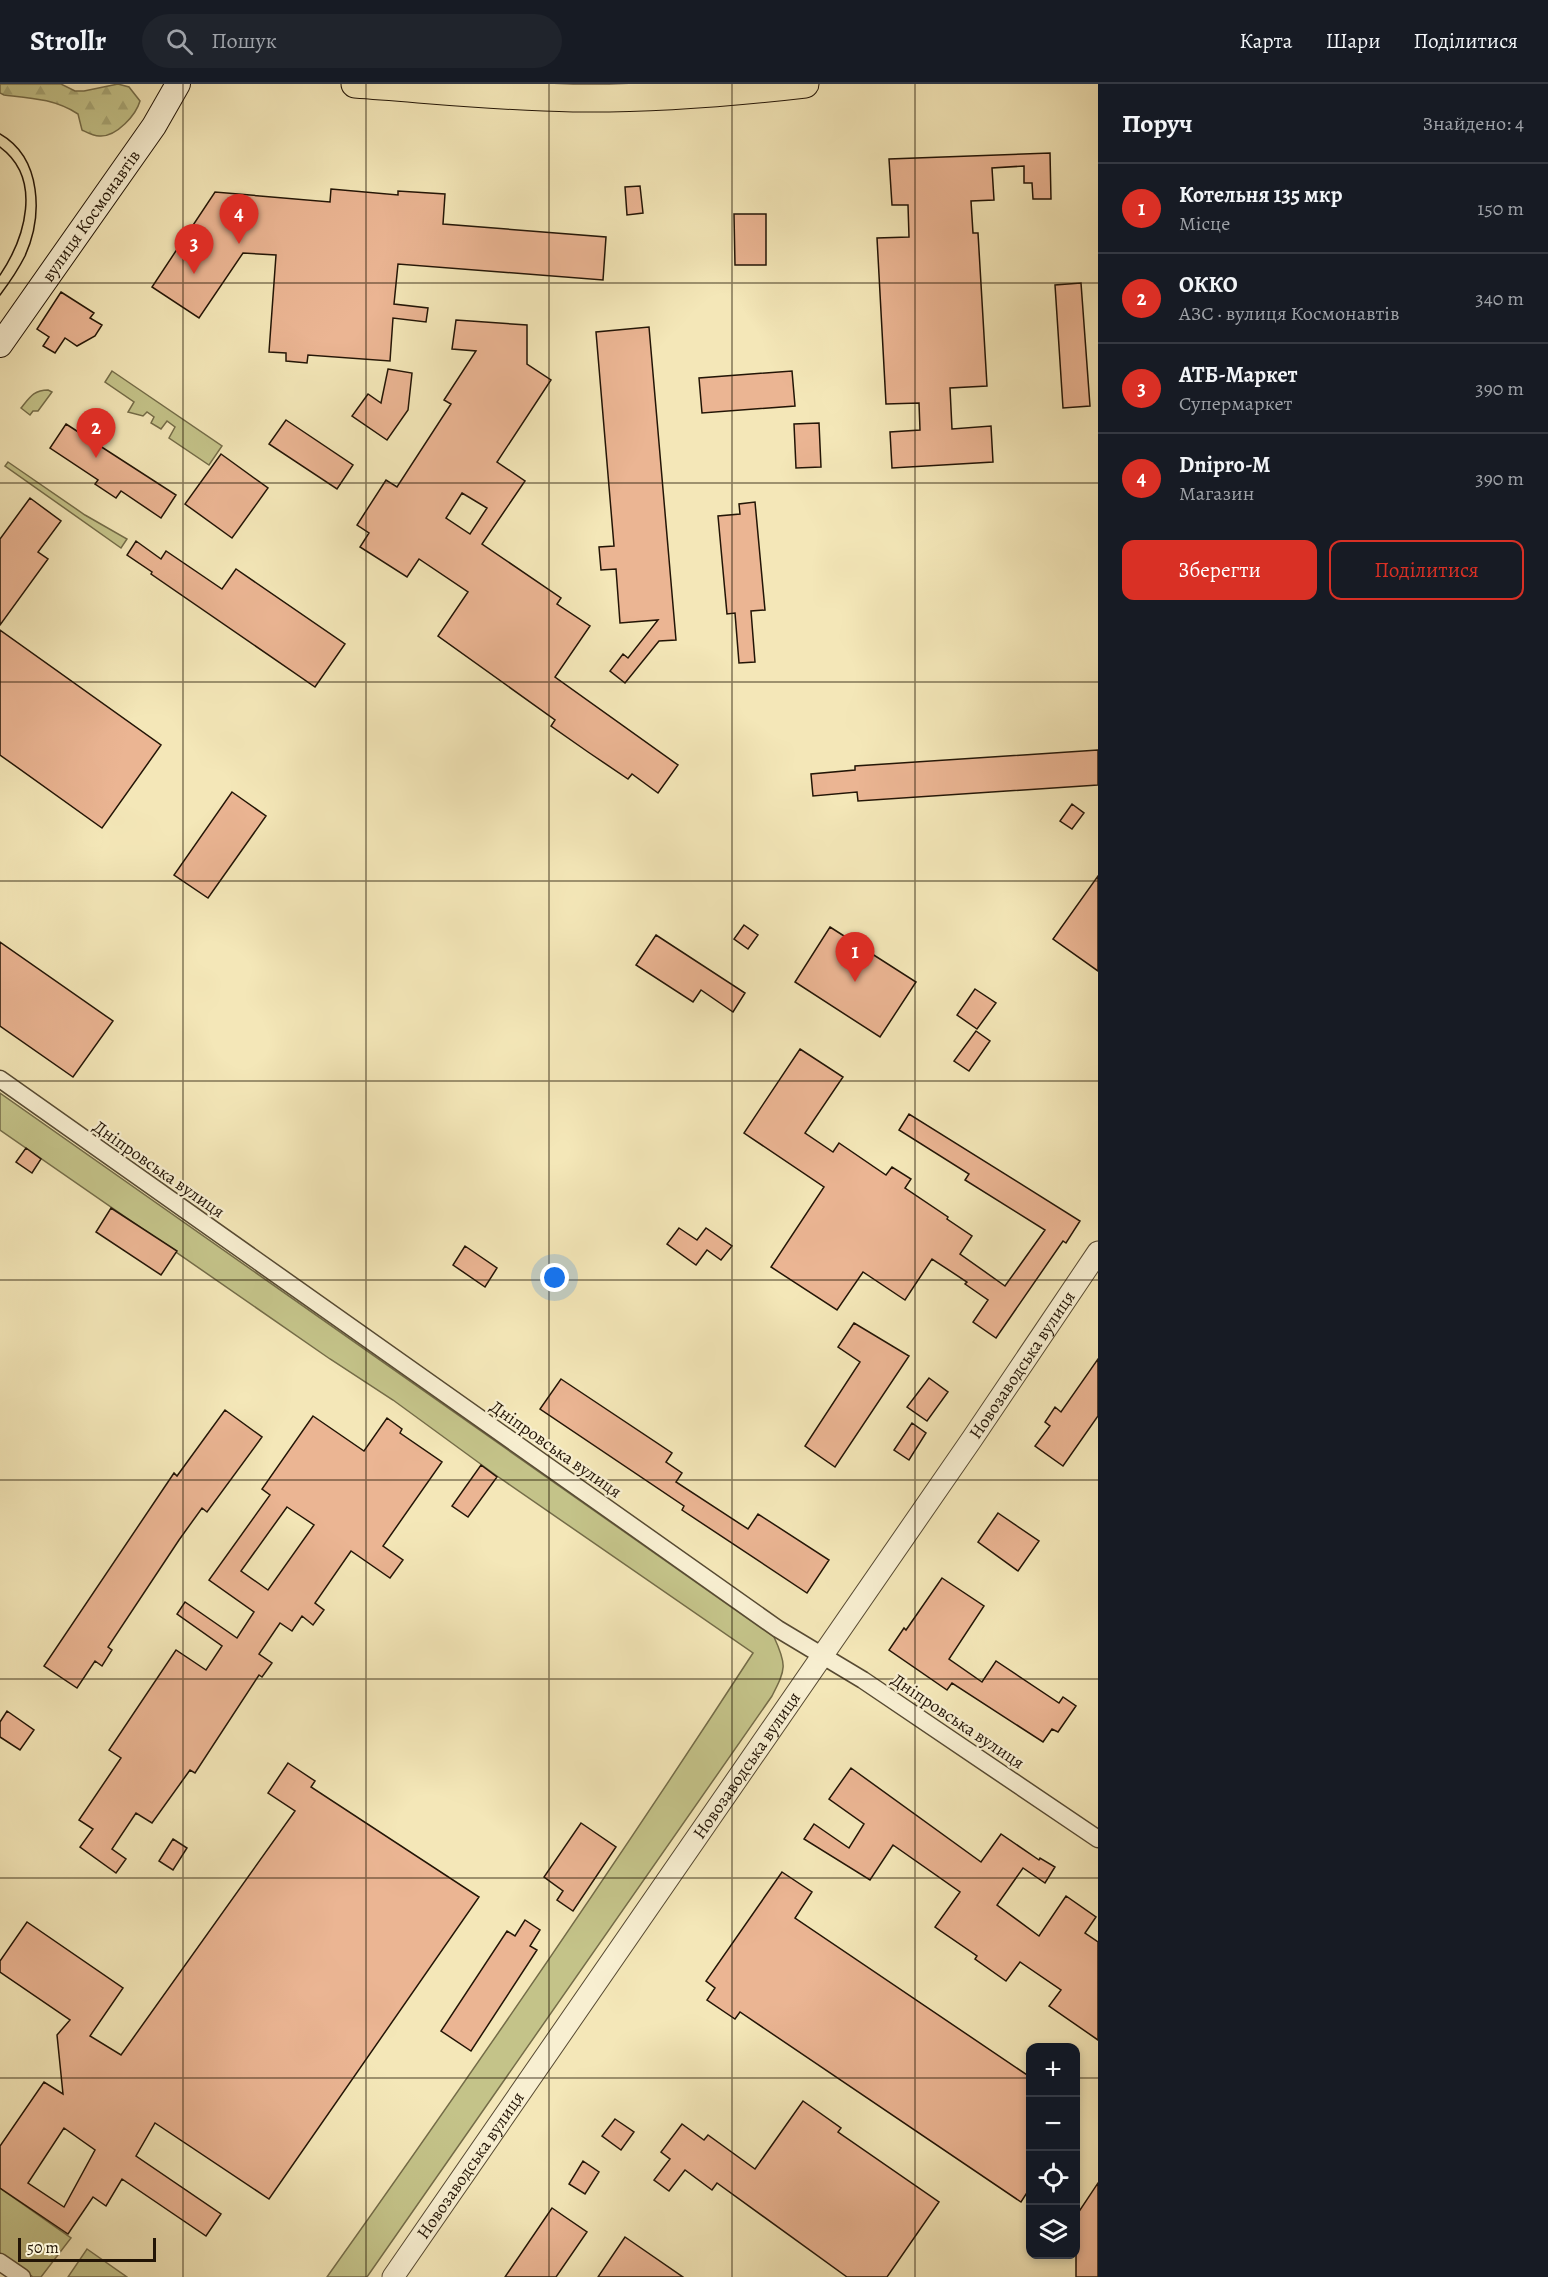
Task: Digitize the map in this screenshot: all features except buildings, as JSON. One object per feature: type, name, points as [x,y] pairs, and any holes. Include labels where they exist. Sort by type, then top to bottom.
[{"type":"main road","name":"вулиця Космонавтів","points":[[0,345],[154,126],[177,84]]},
{"type":"main road","points":[[355,84],[493,94],[647,98],[747,91],[804,84]]},
{"type":"street","name":"Дніпровська вулиця","points":[[0,1079],[768,1622],[863,1680],[1098,1839]]},
{"type":"street","name":"Новозаводська вулиця","points":[[393,2277],[972,1439],[1098,1252]]},
{"type":"street","points":[[0,2262],[22,2277]]},
{"type":"green space","points":[[0,84],[61,84],[75,91],[84,91],[118,84],[129,87],[140,101],[130,118],[119,129],[107,135],[96,136],[82,130],[78,114],[69,109],[42,100],[4,95],[0,93]]},
{"type":"green space","points":[[112,371],[222,446],[209,465],[169,438],[175,427],[167,421],[161,429],[151,423],[154,417],[147,412],[143,416],[128,412],[134,402],[105,382]]},
{"type":"green space","points":[[48,390],[52,392],[38,411],[33,411],[30,415],[21,408],[36,393]]},
{"type":"green space","points":[[8,462],[85,515],[127,539],[121,548],[5,466]]},
{"type":"green space","points":[[0,1093],[774,1637],[781,1654],[782,1673],[772,1696],[367,2277],[327,2277],[543,1967],[753,1653],[497,1476],[393,1400],[330,1359],[0,1130]]},
{"type":"green space","points":[[0,2188],[71,2238],[41,2277],[33,2277],[0,2253]]},
{"type":"green space","points":[[87,2249],[127,2277],[68,2277]]},
{"type":"tram line","points":[[0,134],[14,144],[24,158],[31,173],[36,206],[35,223],[25,256],[0,295]]},
{"type":"tram line","points":[[0,147],[13,160],[22,175],[26,209],[17,244],[0,275]]},
{"type":"place","name":"Dnipro-M","points":[[239,244]]},
{"type":"place","name":"АТБ-Маркет","points":[[194,274]]},
{"type":"place","name":"ОККО","points":[[96,458]]},
{"type":"place","name":"Котельня 135 мкр","points":[[855,982]]}]
